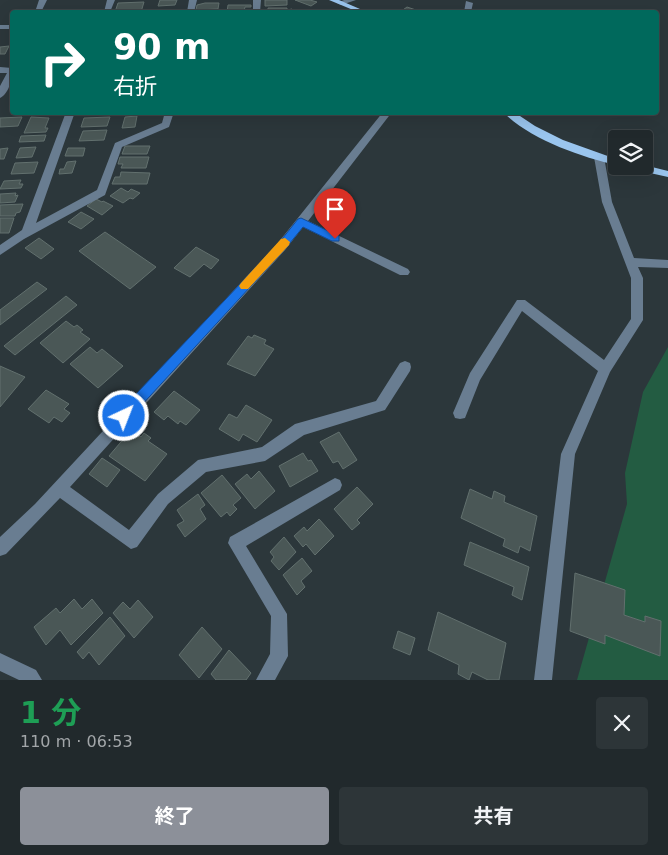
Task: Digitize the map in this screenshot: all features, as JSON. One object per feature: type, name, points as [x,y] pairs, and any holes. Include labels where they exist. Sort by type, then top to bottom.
[{"type":"main road","points":[[332,0],[358,10]]},
{"type":"main road","points":[[511,115],[563,144],[608,160]]},
{"type":"main road","points":[[653,171],[668,174]]},
{"type":"street","points":[[341,3],[352,0]]},
{"type":"street","points":[[468,10],[469,3]]},
{"type":"street","points":[[0,95],[10,75]]},
{"type":"street","points":[[27,232],[70,115]]},
{"type":"street","points":[[0,251],[27,232],[101,192],[118,145],[166,125],[169,115]]},
{"type":"street","points":[[0,548],[59,488],[281,246],[386,115]]},
{"type":"street","points":[[543,680],[568,454],[605,369],[637,320],[637,278],[608,202],[599,157]]},
{"type":"street","points":[[301,222],[404,272]]},
{"type":"street","points":[[630,262],[668,264]]},
{"type":"street","points":[[460,413],[475,377],[521,302],[605,369]]},
{"type":"street","points":[[59,488],[132,541],[162,498],[203,465],[265,454],[300,429],[380,406],[405,367]]},
{"type":"street","points":[[265,680],[279,656],[279,614],[236,543],[335,485]]},
{"type":"street","points":[[0,662],[30,679]]},
{"type":"green space","points":[[668,347],[668,680],[577,680],[627,504],[625,473],[643,392]]},
{"type":"building","points":[[160,0],[177,0],[175,5],[158,6]]},
{"type":"building","points":[[265,0],[287,0],[287,5],[265,6]]},
{"type":"building","points":[[295,0],[310,0],[317,2],[311,6]]},
{"type":"building","points":[[144,2],[142,10],[116,10],[118,3]]},
{"type":"building","points":[[219,3],[218,9],[196,10],[197,5]]},
{"type":"building","points":[[228,5],[251,5],[251,7],[245,7],[244,10],[227,10]]},
{"type":"building","points":[[407,7],[416,10],[403,10]]},
{"type":"building","points":[[268,8],[287,8],[287,10],[268,10]]},
{"type":"building","points":[[9,46],[5,54],[0,54],[0,47]]},
{"type":"building","points":[[137,116],[135,127],[122,128],[125,117]]},
{"type":"building","points":[[22,117],[18,126],[0,127],[0,118]]},
{"type":"building","points":[[31,117],[49,118],[45,128],[48,128],[46,132],[24,133]]},
{"type":"building","points":[[110,117],[107,126],[81,127],[84,118]]},
{"type":"building","points":[[107,130],[104,140],[79,141],[83,131]]},
{"type":"building","points":[[46,135],[44,141],[19,142],[21,136]]},
{"type":"building","points":[[125,146],[150,146],[147,154],[122,154]]},
{"type":"building","points":[[36,147],[32,157],[16,158],[20,148]]},
{"type":"building","points":[[8,148],[4,159],[0,159],[0,149]]},
{"type":"building","points":[[68,148],[85,148],[83,156],[65,156]]},
{"type":"building","points":[[120,157],[149,157],[146,168],[121,168],[123,164],[118,164]]},
{"type":"building","points":[[76,161],[72,173],[59,174],[60,169],[64,169],[67,162]]},
{"type":"building","points":[[38,162],[34,173],[11,174],[15,163]]},
{"type":"building","points":[[121,172],[150,173],[147,184],[112,184],[115,177],[120,177]]},
{"type":"building","points":[[21,180],[19,184],[23,184],[21,188],[0,189],[4,181]]},
{"type":"building","points":[[121,188],[128,192],[131,189],[140,193],[133,199],[130,198],[123,203],[110,196]]},
{"type":"building","points":[[16,193],[15,196],[18,195],[15,202],[0,203],[0,194]]},
{"type":"building","points":[[96,199],[113,206],[102,215],[87,206]]},
{"type":"building","points":[[23,204],[20,212],[16,213],[15,216],[0,216],[0,205]]},
{"type":"building","points":[[81,212],[94,219],[81,229],[68,222]]},
{"type":"building","points":[[0,218],[14,218],[9,233],[0,233]]},
{"type":"building","points":[[105,232],[156,267],[130,289],[79,251]]},
{"type":"building","points":[[39,238],[54,249],[41,259],[25,248]]},
{"type":"building","points":[[196,247],[219,260],[211,269],[204,264],[190,277],[174,268]]},
{"type":"building","points":[[37,282],[47,289],[0,325],[0,310]]},
{"type":"building","points":[[66,296],[77,305],[15,355],[4,346]]},
{"type":"building","points":[[66,321],[74,327],[77,325],[83,330],[80,332],[90,339],[63,363],[40,343]]},
{"type":"building","points":[[254,335],[266,340],[264,344],[274,349],[255,376],[227,364],[248,336],[252,338]]},
{"type":"building","points":[[90,347],[97,353],[102,349],[123,366],[98,388],[70,364]]},
{"type":"building","points":[[0,366],[25,377],[0,407]]},
{"type":"building","points":[[46,390],[69,404],[64,409],[70,413],[62,422],[54,417],[49,423],[28,409]]},
{"type":"building","points":[[174,391],[200,410],[186,425],[180,421],[178,424],[168,416],[164,420],[154,412]]},
{"type":"building","points":[[246,405],[272,420],[257,442],[243,434],[239,441],[219,429],[229,414],[237,418]]},
{"type":"building","points":[[131,430],[141,437],[144,433],[151,438],[148,441],[167,454],[145,481],[109,456]]},
{"type":"building","points":[[339,432],[357,460],[343,469],[338,461],[333,463],[320,442]]},
{"type":"building","points":[[303,453],[308,461],[311,460],[318,471],[290,487],[279,466]]},
{"type":"building","points":[[102,458],[120,470],[107,487],[89,474]]},
{"type":"building","points":[[259,471],[275,491],[255,509],[235,484],[247,474],[251,479]]},
{"type":"building","points":[[222,475],[241,498],[233,505],[237,509],[230,516],[227,512],[221,517],[201,493]]},
{"type":"building","points":[[357,487],[373,504],[357,520],[360,523],[352,530],[334,509]]},
{"type":"building","points":[[470,489],[492,499],[494,491],[505,496],[504,502],[537,516],[530,551],[520,546],[518,553],[503,546],[505,539],[461,518]]},
{"type":"building","points":[[198,494],[205,505],[200,509],[206,519],[185,537],[177,525],[184,521],[177,510]]},
{"type":"building","points":[[319,519],[334,536],[315,555],[306,544],[303,547],[294,536],[304,527],[307,531]]},
{"type":"building","points":[[284,537],[296,552],[279,570],[271,561],[274,557],[270,552]]},
{"type":"building","points":[[470,542],[529,567],[522,600],[512,595],[514,587],[464,565]]},
{"type":"building","points":[[302,558],[312,571],[301,581],[305,587],[297,595],[283,575]]},
{"type":"building","points":[[575,573],[625,590],[624,615],[645,622],[645,616],[661,621],[660,656],[605,635],[605,644],[570,631]]},
{"type":"building","points":[[74,599],[82,609],[92,599],[103,613],[71,645],[60,630],[46,645],[34,627],[56,608],[60,613]]},
{"type":"building","points":[[138,600],[153,617],[134,638],[113,613],[123,602],[130,609]]},
{"type":"building","points":[[438,612],[506,643],[499,680],[488,680],[472,672],[469,680],[458,674],[459,665],[428,650]]},
{"type":"building","points":[[110,617],[125,636],[99,665],[89,652],[83,659],[77,652]]},
{"type":"building","points":[[202,627],[222,649],[199,678],[179,655]]},
{"type":"building","points":[[398,631],[415,638],[410,655],[393,648]]},
{"type":"building","points":[[229,650],[251,673],[246,680],[216,680],[211,674]]},
{"type":"slow traffic","points":[[244,286],[285,242]]},
{"type":"route","points":[[124,416],[301,222],[335,239]]}]
